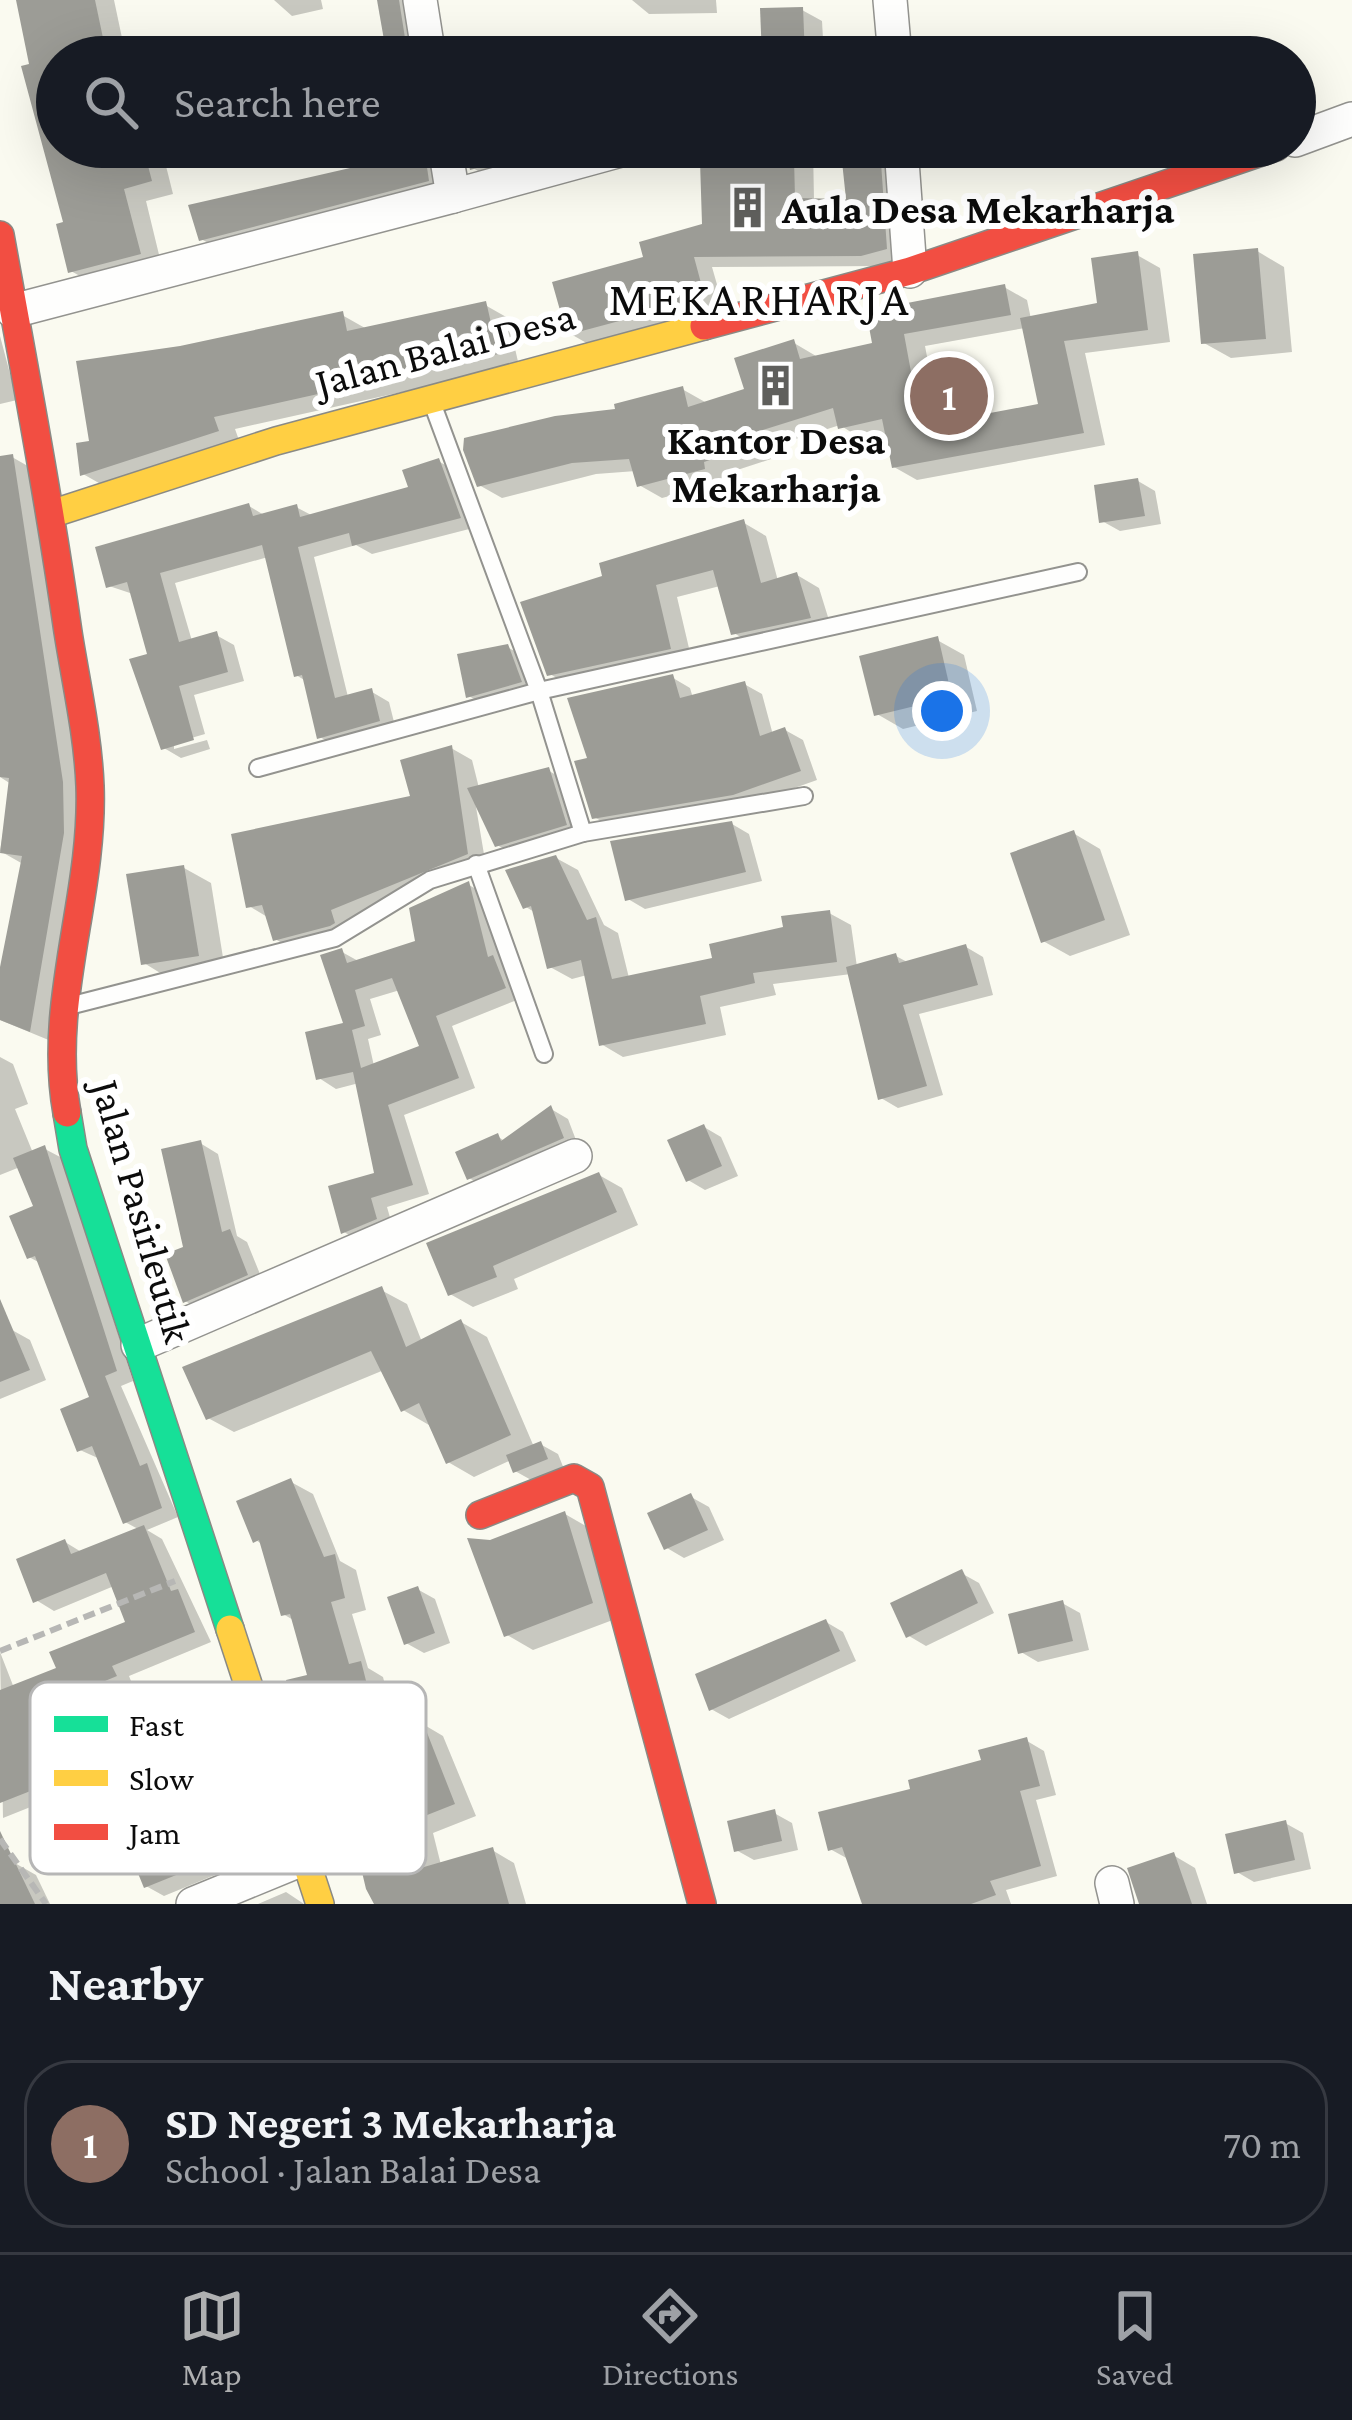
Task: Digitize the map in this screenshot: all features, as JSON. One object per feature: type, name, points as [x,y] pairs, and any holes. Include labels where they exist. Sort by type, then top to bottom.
[{"type":"street","points":[[419,0],[425,36]]},
{"type":"street","points":[[890,0],[893,36]]},
{"type":"street","points":[[1316,132],[1352,119]]},
{"type":"street","points":[[448,168],[453,196]]},
{"type":"street","points":[[13,310],[555,168]]},
{"type":"street","points":[[903,168],[910,271]]},
{"type":"street","name":"Jalan Balai Desa","points":[[51,514],[276,441],[910,271],[1214,168]]},
{"type":"street","name":"Jalan Pasirleutik","points":[[0,235],[85,726],[91,836],[62,1008],[59,1069],[73,1149],[247,1682]]},
{"type":"street","points":[[138,1345],[575,1156]]},
{"type":"street","points":[[480,1515],[574,1478],[590,1487],[702,1904]]},
{"type":"street","points":[[193,1904],[266,1874]]},
{"type":"street","name":"Jalan Pasirleutik","points":[[312,1874],[320,1904]]},
{"type":"lane","points":[[431,399],[539,691],[583,833]]},
{"type":"lane","points":[[258,768],[539,691],[1078,572]]},
{"type":"lane","points":[[62,1008],[335,938],[430,880],[583,833],[804,796]]},
{"type":"lane","points":[[476,864],[544,1054]]},
{"type":"path","points":[[0,1651],[208,1567]]},
{"type":"path","points":[[0,1839],[46,1904]]},
{"type":"building","points":[[16,0],[95,0],[103,36],[36,36],[36,122],[21,66],[29,64]]},
{"type":"building","points":[[377,0],[399,0],[405,36],[383,36]]},
{"type":"building","points":[[803,7],[804,36],[761,36],[760,8]]},
{"type":"building","points":[[48,168],[149,168],[152,181],[124,189],[141,254],[68,273],[56,224],[63,222]]},
{"type":"building","points":[[350,168],[427,168],[429,181],[199,241],[188,205]]},
{"type":"building","points":[[700,168],[794,168],[795,198],[846,199],[843,168],[881,168],[887,249],[861,256],[694,257],[705,298],[567,335],[552,282],[643,257],[639,242],[702,224]]},
{"type":"building","points":[[1258,248],[1266,339],[1201,344],[1193,254]]},
{"type":"building","points":[[1138,251],[1148,330],[1064,341],[1084,433],[892,468],[882,419],[838,429],[833,408],[747,435],[750,446],[704,462],[705,469],[637,487],[629,459],[572,463],[477,487],[463,450],[464,438],[555,416],[615,409],[614,404],[683,386],[688,407],[744,389],[734,358],[794,339],[800,359],[872,343],[866,311],[1005,284],[1011,315],[904,334],[921,426],[1038,404],[1020,318],[1097,303],[1091,258]]},
{"type":"building","points":[[486,301],[498,354],[214,417],[219,431],[80,476],[76,443],[89,441],[76,361],[180,346],[343,311],[347,331]]},
{"type":"building","points":[[13,454],[63,782],[64,833],[30,1032],[0,1020],[0,967],[22,856],[0,853],[9,778],[0,777],[0,456]]},
{"type":"building","points":[[439,458],[461,518],[352,546],[349,533],[298,547],[335,698],[372,688],[380,721],[317,739],[302,675],[294,677],[262,545],[160,573],[179,642],[217,631],[228,672],[179,686],[194,740],[161,750],[129,659],[147,654],[127,582],[106,588],[95,547],[249,503],[253,516],[297,504],[300,517],[408,487],[402,470]]},
{"type":"building","points":[[1138,478],[1145,516],[1099,523],[1094,485]]},
{"type":"building","points":[[744,519],[761,583],[797,572],[811,618],[731,635],[713,570],[656,585],[671,649],[547,676],[520,602],[602,576],[599,563]]},
{"type":"building","points":[[938,636],[952,697],[874,716],[859,656]]},
{"type":"building","points":[[508,644],[522,682],[466,698],[457,654]]},
{"type":"building","points":[[673,674],[680,698],[745,681],[760,736],[785,727],[801,771],[733,795],[592,819],[574,761],[587,758],[567,698]]},
{"type":"building","points":[[452,745],[468,854],[331,910],[335,923],[330,926],[273,941],[262,905],[246,908],[231,834],[410,796],[400,760]]},
{"type":"building","points":[[549,767],[567,825],[495,847],[467,788]]},
{"type":"building","points":[[732,821],[746,872],[625,901],[610,841]]},
{"type":"building","points":[[1074,830],[1105,920],[1041,943],[1010,853]]},
{"type":"building","points":[[556,855],[587,920],[596,917],[612,979],[712,958],[709,944],[783,927],[781,916],[830,910],[837,962],[753,973],[755,983],[700,996],[706,1024],[599,1046],[581,960],[547,969],[531,906],[523,909],[505,870]]},
{"type":"building","points":[[184,865],[199,956],[141,965],[126,874]]},
{"type":"building","points":[[469,881],[488,957],[493,955],[506,988],[436,1016],[459,1078],[388,1105],[413,1185],[371,1198],[377,1219],[341,1234],[328,1186],[374,1173],[353,1072],[316,1080],[305,1032],[343,1023],[320,955],[342,948],[347,963],[415,941],[409,908]],"holes":[[[392,978],[419,1046],[361,1068],[352,1030],[365,1026],[355,990]]]},
{"type":"building","points":[[966,944],[978,985],[903,1005],[927,1086],[878,1100],[846,967],[896,953],[899,963]]},
{"type":"building","points":[[551,1105],[564,1138],[467,1180],[455,1152],[498,1133],[501,1141]]},
{"type":"building","points":[[704,1124],[722,1166],[686,1182],[667,1140]]},
{"type":"building","points":[[201,1140],[222,1232],[230,1229],[248,1275],[183,1303],[165,1254],[183,1247],[161,1149]]},
{"type":"building","points":[[45,1145],[117,1371],[105,1376],[140,1466],[147,1463],[162,1508],[123,1524],[92,1446],[77,1452],[60,1409],[89,1397],[35,1256],[27,1259],[9,1216],[33,1206],[13,1158]]},
{"type":"building","points":[[599,1172],[617,1212],[493,1266],[497,1277],[448,1296],[426,1243]]},
{"type":"building","points":[[382,1286],[406,1347],[461,1319],[511,1435],[446,1464],[419,1403],[401,1412],[371,1351],[206,1420],[182,1367]]},
{"type":"building","points":[[0,1299],[30,1370],[0,1382]]},
{"type":"building","points":[[541,1441],[548,1459],[513,1473],[506,1455]]},
{"type":"building","points":[[291,1478],[324,1557],[335,1554],[345,1598],[331,1602],[349,1664],[361,1661],[366,1682],[287,1682],[307,1675],[290,1614],[281,1616],[259,1540],[253,1543],[236,1501]]},
{"type":"building","points":[[691,1493],[708,1530],[664,1550],[647,1513]]},
{"type":"building","points":[[565,1511],[593,1603],[504,1637],[467,1538],[490,1540]]},
{"type":"building","points":[[144,1525],[171,1591],[178,1589],[195,1632],[112,1666],[117,1676],[103,1682],[30,1682],[30,1791],[0,1803],[0,1690],[56,1668],[49,1652],[125,1622],[106,1573],[33,1603],[16,1559],[65,1539],[71,1554]]},
{"type":"building","points":[[962,1569],[978,1603],[906,1638],[890,1603]]},
{"type":"building","points":[[418,1586],[435,1633],[404,1645],[387,1597]]},
{"type":"building","points":[[1063,1600],[1073,1641],[1018,1654],[1008,1614]]},
{"type":"building","points":[[826,1619],[840,1651],[709,1711],[695,1674]]},
{"type":"building","points":[[426,1730],[455,1804],[426,1815]]},
{"type":"building","points":[[1027,1737],[1040,1786],[1020,1791],[1041,1866],[990,1881],[996,1895],[971,1904],[862,1904],[842,1847],[828,1851],[818,1812],[910,1789],[908,1780],[981,1760],[978,1750]]},
{"type":"building","points":[[775,1809],[782,1841],[734,1852],[727,1821]]},
{"type":"building","points":[[1286,1820],[1295,1860],[1234,1874],[1225,1834]]},
{"type":"building","points":[[0,1831],[35,1904],[0,1904]]},
{"type":"building","points":[[493,1847],[509,1904],[374,1904],[362,1874],[426,1874],[426,1866]]},
{"type":"building","points":[[1174,1852],[1192,1904],[1139,1904],[1127,1868]]},
{"type":"building","points":[[138,1874],[179,1874],[144,1888]]},
{"type":"traffic: fast","points":[[67,1113],[73,1149],[230,1629]]},
{"type":"traffic: slow","points":[[51,514],[276,441],[704,326]]},
{"type":"traffic: slow","points":[[230,1629],[247,1682]]},
{"type":"traffic: slow","points":[[310,1874],[320,1904]]},
{"type":"traffic: jam","points":[[704,326],[910,271],[1214,168]]},
{"type":"traffic: jam","points":[[0,235],[89,767],[85,868],[63,1031],[67,1113]]},
{"type":"traffic: jam","points":[[480,1515],[574,1478],[590,1487],[702,1904]]},
{"type":"place","name":"Aula Desa Mekarharja","points":[[748,208]]},
{"type":"place","name":"Kantor Desa Mekarharja","points":[[776,385]]},
{"type":"place","name":"SD Negeri 3 Mekarharja","points":[[949,396]]},
{"type":"district","name":"MEKARHARJA","points":[[760,298]]}]
